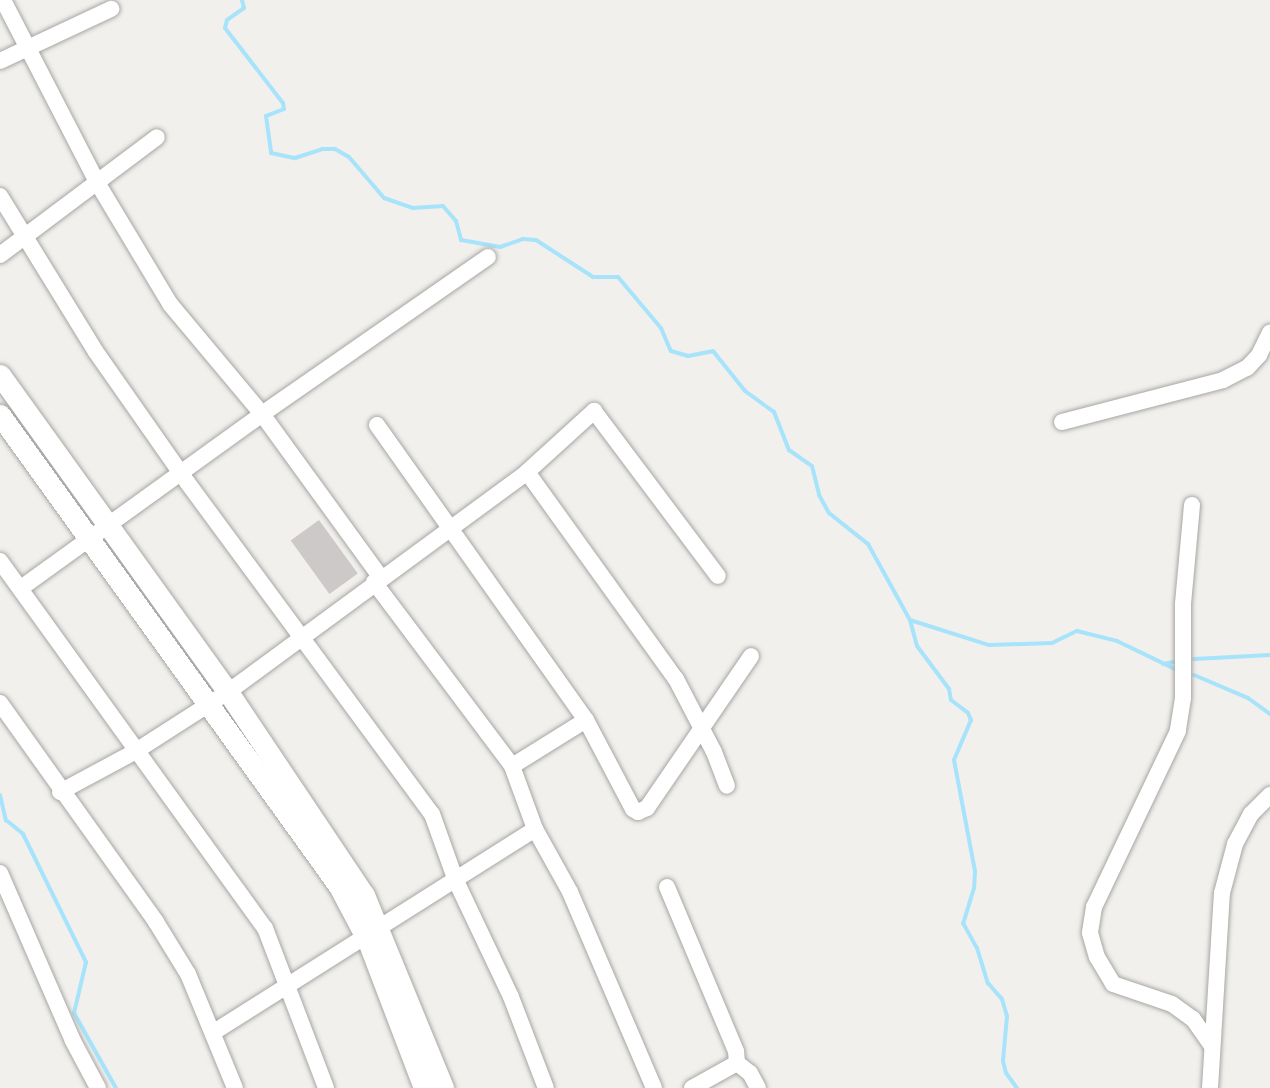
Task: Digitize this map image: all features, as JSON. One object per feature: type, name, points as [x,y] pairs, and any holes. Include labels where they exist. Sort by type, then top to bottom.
[{"type":"main road","points":[[0,375],[228,692],[364,895],[373,933],[424,1088]]},
{"type":"main road","points":[[0,415],[373,933],[443,1088]]},
{"type":"street","points":[[3,0],[98,184],[181,320],[262,414],[377,580],[512,766],[535,829],[570,892],[654,1088]]},
{"type":"street","points":[[0,61],[111,9]]},
{"type":"street","points":[[0,255],[98,184],[157,137]]},
{"type":"street","points":[[0,196],[96,352],[180,473],[432,814],[456,881],[511,997],[546,1088]]},
{"type":"street","points":[[21,588],[262,414],[488,257]]},
{"type":"street","points":[[1270,335],[1270,347]]},
{"type":"street","points":[[1062,422],[1223,380],[1247,368],[1259,355],[1270,335]]},
{"type":"street","points":[[60,792],[136,751],[228,692],[377,580],[453,529],[527,472],[594,411],[718,576]]},
{"type":"street","points":[[377,425],[453,529],[586,720],[633,809],[638,812],[647,808],[751,656]]},
{"type":"street","points":[[527,472],[676,679],[702,728],[727,786]]},
{"type":"street","points":[[1192,505],[1183,604],[1183,698],[1178,731],[1094,907],[1090,933],[1097,957],[1113,984],[1172,1004],[1193,1019],[1212,1046]]},
{"type":"street","points":[[0,561],[265,928],[326,1088]]},
{"type":"street","points":[[0,703],[60,792],[156,922],[188,974],[214,1032],[235,1088]]},
{"type":"street","points":[[512,766],[586,720]]},
{"type":"street","points":[[1209,1088],[1222,894],[1235,844],[1251,813],[1270,795]]},
{"type":"street","points":[[214,1032],[535,829]]},
{"type":"street","points":[[0,873],[73,1041],[98,1088]]},
{"type":"street","points":[[667,888],[736,1051],[737,1063],[750,1073],[758,1088]]},
{"type":"street","points":[[692,1088],[737,1063]]},
{"type":"building","points":[[319,520],[358,573],[329,594],[291,541]]},
{"type":"waterway","points":[[242,0],[244,8],[227,20],[225,28],[283,103],[284,109],[266,116],[271,153],[295,158],[322,149],[335,149],[349,157],[384,198],[413,208],[443,206],[456,221],[461,240],[500,247],[523,239],[536,240],[593,277],[618,277],[661,328],[671,351],[688,356],[713,351],[745,391],[774,412],[789,450],[812,466],[819,495],[829,513],[868,544],[910,620],[917,646],[949,689],[951,700],[968,713],[971,720],[954,760],[975,871],[974,888],[963,923],[977,948],[988,983],[1002,999],[1007,1016],[1003,1061],[1006,1073],[1017,1088]]},
{"type":"waterway","points":[[910,620],[989,645],[1052,643],[1077,631],[1117,641],[1177,670]]},
{"type":"waterway","points":[[1194,659],[1270,655]]},
{"type":"waterway","points":[[1163,664],[1174,662]]},
{"type":"waterway","points":[[1194,675],[1248,698],[1270,714]]},
{"type":"waterway","points":[[0,795],[6,820],[23,834],[86,962],[74,1013],[116,1088]]}]
